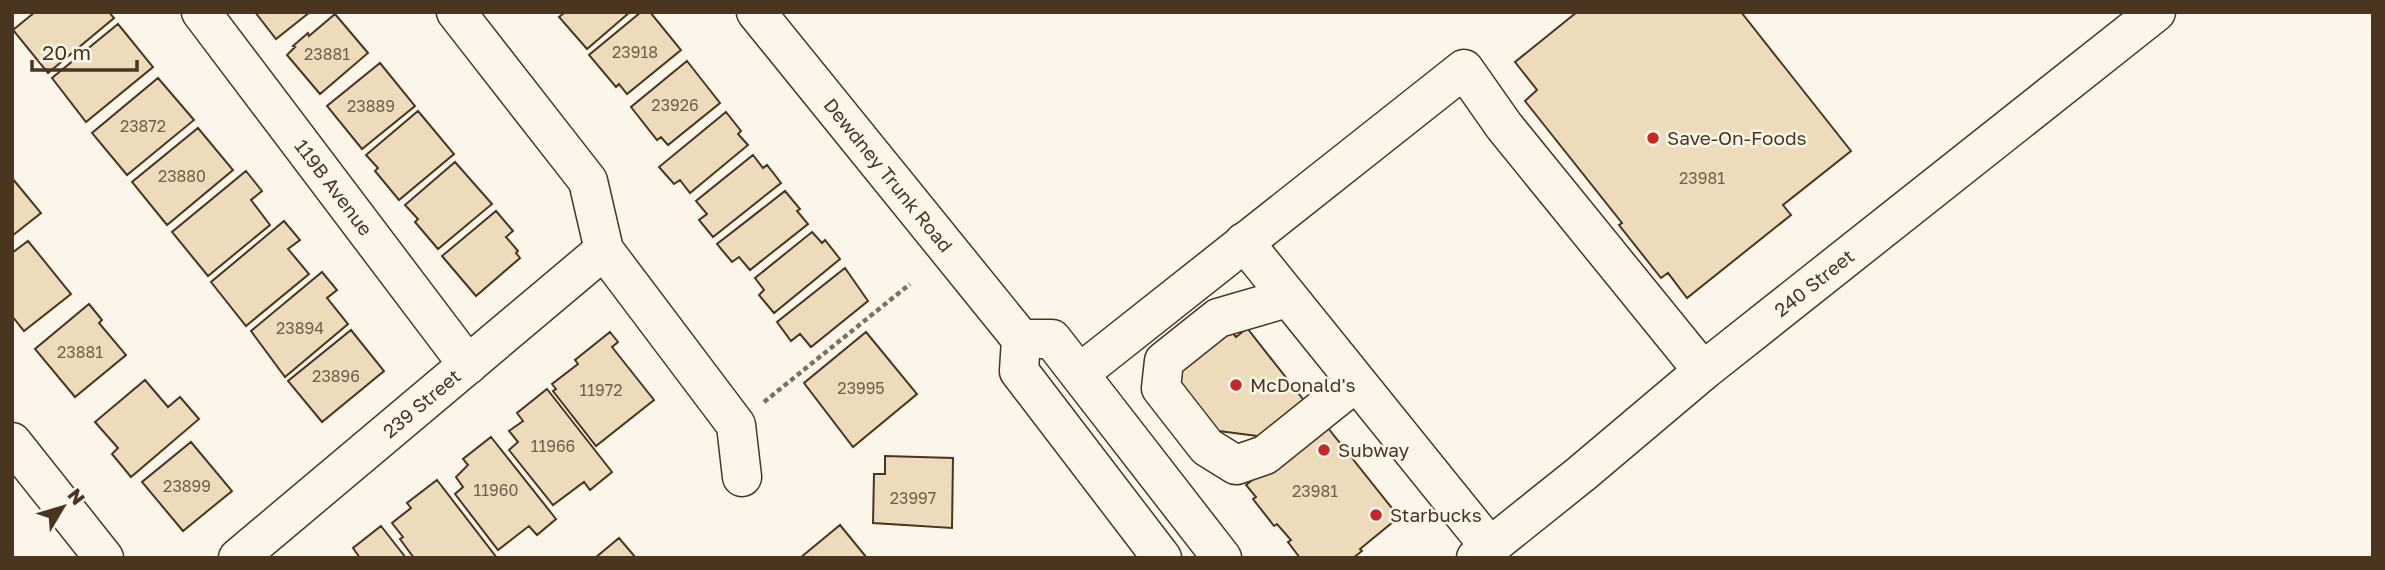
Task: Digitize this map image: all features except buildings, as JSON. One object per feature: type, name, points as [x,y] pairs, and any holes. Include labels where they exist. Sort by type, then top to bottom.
[{"type":"street","name":"119B Avenue","points":[[201,12],[468,365]]},
{"type":"street","points":[[456,12],[588,181],[604,250],[736,425],[743,477]]},
{"type":"street","name":"Dewdney Trunk Road","points":[[756,12],[1021,340]]},
{"type":"street","name":"240 Street","points":[[1483,552],[1703,371],[2156,12]]},
{"type":"street","points":[[1080,373],[1464,69],[1504,126],[1703,371]]},
{"type":"street","points":[[1244,242],[1356,382],[1483,552]]},
{"type":"street","name":"239 Street","points":[[239,558],[604,250]]},
{"type":"street","points":[[1287,298],[1218,318],[1164,361],[1161,388],[1208,447],[1236,465],[1265,456],[1356,382]]},
{"type":"street","points":[[1163,558],[1019,371],[1021,340],[1052,339],[1222,558]]},
{"type":"street","points":[[12,442],[104,558]]},
{"type":"path","points":[[736,425],[911,284]]},
{"type":"place","name":"Save-On-Foods","points":[[1653,138]]},
{"type":"place","name":"McDonald's","points":[[1236,385]]},
{"type":"place","name":"Subway","points":[[1324,450]]},
{"type":"place","name":"Starbucks","points":[[1376,515]]}]
